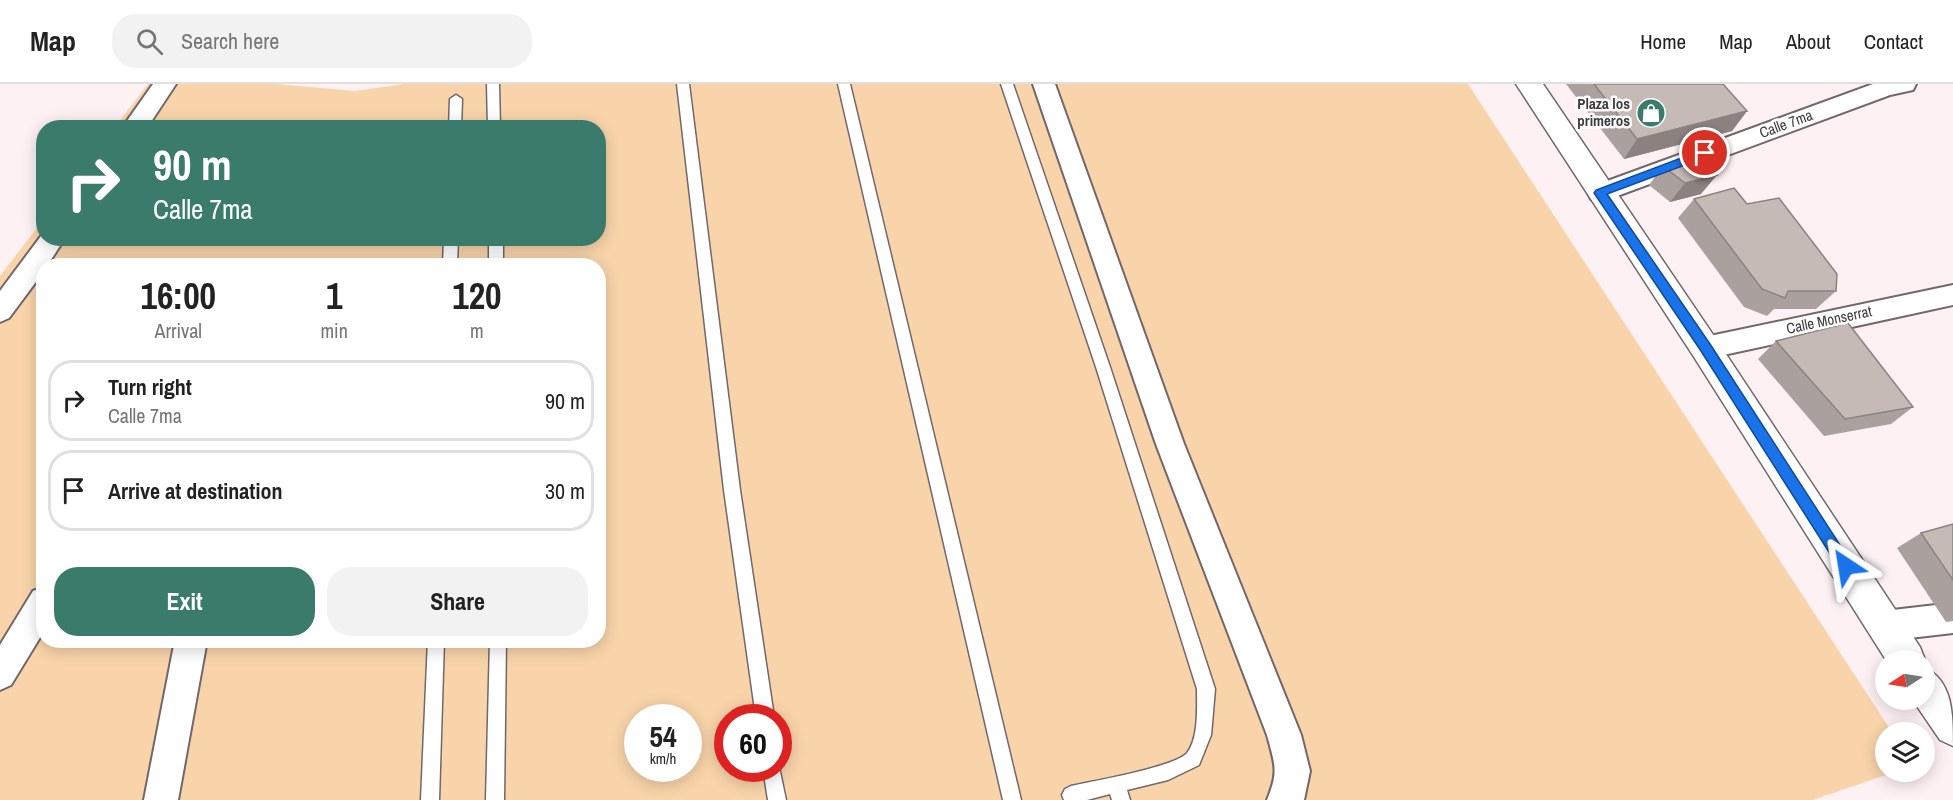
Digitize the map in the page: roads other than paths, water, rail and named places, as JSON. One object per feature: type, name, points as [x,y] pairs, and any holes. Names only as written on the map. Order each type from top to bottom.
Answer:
[{"type":"main road","points":[[1529,84],[1705,348],[1900,650]]},
{"type":"main road","points":[[1935,701],[1953,727]]},
{"type":"street","points":[[140,120],[165,84]]},
{"type":"street","points":[[1044,84],[1170,444],[1284,735],[1293,771],[1289,796],[1284,800]]},
{"type":"street","name":"Calle 7ma","points":[[1600,193],[1886,88],[1905,84]]},
{"type":"street","points":[[0,310],[36,260]]},
{"type":"street","name":"Calle Monserrat","points":[[1705,348],[1953,296]]},
{"type":"street","points":[[0,674],[36,614]]},
{"type":"street","points":[[1884,626],[1953,618]]},
{"type":"street","points":[[161,800],[190,648]]},
{"type":"lane","points":[[493,84],[494,120]]},
{"type":"lane","points":[[683,84],[731,478],[763,704]]},
{"type":"lane","points":[[844,84],[1012,800]]},
{"type":"lane","points":[[1007,84],[1103,367],[1206,689],[1205,723],[1192,759],[1180,767],[1118,792],[1071,795]]},
{"type":"lane","points":[[455,120],[456,99]]},
{"type":"lane","points":[[430,800],[436,648]]},
{"type":"lane","points":[[495,800],[498,648]]},
{"type":"lane","points":[[774,782],[777,800]]},
{"type":"place","name":"Plaza los primeros","points":[[1651,113]]}]
